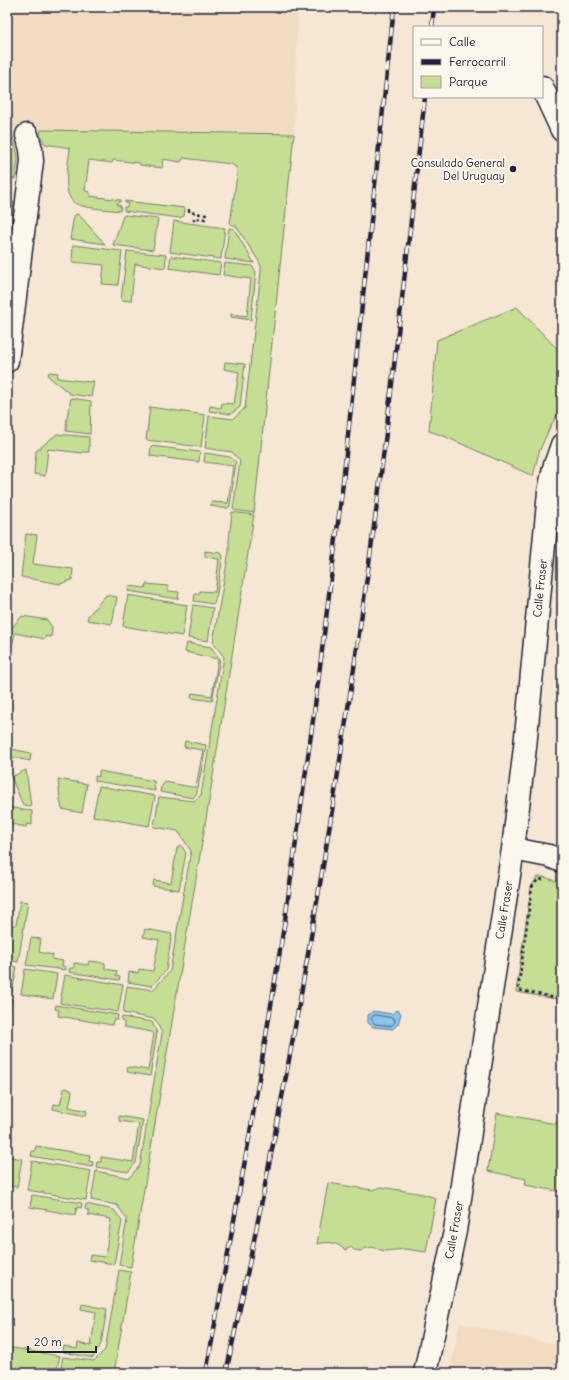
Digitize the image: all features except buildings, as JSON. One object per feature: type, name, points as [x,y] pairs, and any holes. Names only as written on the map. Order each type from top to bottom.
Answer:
[{"type":"street","points":[[543,89],[562,130]]},
{"type":"street","points":[[7,360],[32,161],[31,149],[27,135]]},
{"type":"street","name":"Calle Fraser","points":[[425,1373],[455,1231],[513,849],[525,747],[549,492],[554,468],[562,445]]},
{"type":"street","points":[[513,849],[549,856],[562,861]]},
{"type":"path","points":[[189,209],[189,212],[206,215],[205,219],[194,218],[194,222]]},
{"type":"path","points":[[549,881],[541,879],[532,887],[518,990],[562,999]]},
{"type":"shaded area","points":[[7,7],[298,7],[294,134],[7,130]]},
{"type":"shaded area","points":[[460,1323],[562,1346],[562,1373],[449,1373]]},
{"type":"green space","points":[[7,130],[11,130],[17,152],[18,160],[15,179],[7,178]]},
{"type":"green space","points":[[41,130],[294,134],[254,513],[233,509],[240,461],[232,452],[205,448],[209,416],[233,419],[245,408],[261,272],[261,266],[258,260],[236,226],[230,224],[237,175],[236,167],[231,164],[183,158],[181,162],[163,159],[162,168],[140,165],[140,163],[113,160],[112,163],[89,160],[85,191],[90,192],[90,196],[121,200],[117,205],[121,206],[120,211],[89,207],[79,205],[69,196],[67,188],[67,171],[70,148],[45,144],[40,135]]},
{"type":"green space","points":[[10,200],[14,203],[7,261],[7,226]]},
{"type":"green space","points":[[125,201],[185,208],[184,216],[180,218],[124,211],[124,207],[127,207],[128,203],[125,203]]},
{"type":"green space","points":[[76,214],[79,215],[105,244],[70,239],[74,216]]},
{"type":"green space","points":[[123,216],[158,219],[153,250],[113,245]]},
{"type":"green space","points":[[174,221],[225,228],[221,259],[170,252]]},
{"type":"green space","points":[[229,228],[234,229],[254,263],[225,259]]},
{"type":"green space","points":[[73,245],[122,251],[118,285],[102,284],[104,265],[72,262]]},
{"type":"green space","points":[[127,251],[166,255],[165,268],[135,264],[131,301],[121,300]]},
{"type":"green space","points":[[171,256],[221,263],[219,275],[169,268]]},
{"type":"green space","points":[[225,263],[252,266],[256,272],[251,320],[231,317],[231,314],[247,316],[251,279],[223,275]]},
{"type":"green space","points":[[517,307],[562,354],[562,407],[550,427],[539,452],[533,476],[444,436],[429,431],[437,340]]},
{"type":"green space","points":[[225,362],[245,364],[240,407],[231,414],[209,411],[210,406],[221,408],[222,403],[234,404],[239,372],[224,369]]},
{"type":"green space","points":[[49,372],[58,373],[57,378],[90,382],[94,381],[91,397],[70,394],[48,376]]},
{"type":"green space","points":[[71,398],[91,401],[90,434],[66,431]]},
{"type":"green space","points":[[150,407],[205,415],[201,447],[146,440]]},
{"type":"green space","points":[[57,434],[89,437],[89,452],[82,453],[48,449],[45,476],[34,474],[36,451]]},
{"type":"green space","points":[[151,446],[200,452],[199,462],[150,456]]},
{"type":"green space","points":[[205,453],[230,457],[236,462],[230,506],[228,508],[211,506],[211,502],[228,503],[233,466],[204,462]]},
{"type":"green space","points":[[232,512],[254,515],[209,801],[131,1267],[119,1265],[127,1219],[117,1205],[91,1200],[96,1171],[129,1178],[140,1165],[162,1033],[155,1019],[123,1013],[127,986],[153,990],[170,971],[191,851],[178,831],[154,827],[159,797],[194,801],[201,795],[224,657],[213,642],[229,551]]},
{"type":"green space","points":[[26,534],[37,535],[33,564],[73,569],[72,580],[60,584],[21,577]]},
{"type":"green space","points":[[205,551],[221,553],[223,556],[214,604],[194,601],[195,594],[200,594],[200,591],[215,592],[219,559],[205,557]]},
{"type":"green space","points":[[146,584],[168,586],[168,591],[179,592],[178,599],[128,591],[129,586],[145,588]]},
{"type":"green space","points":[[106,595],[117,597],[112,624],[87,620],[88,616]]},
{"type":"green space","points":[[128,595],[187,605],[182,636],[123,626]]},
{"type":"green space","points":[[193,605],[213,608],[208,641],[188,638]]},
{"type":"green space","points":[[22,616],[47,620],[52,627],[51,637],[46,636],[45,639],[15,633],[12,646],[8,645],[7,650],[7,633]]},
{"type":"green space","points":[[187,643],[211,647],[220,659],[212,701],[191,698],[192,693],[212,696],[218,659],[185,652]]},
{"type":"green space","points":[[185,741],[206,745],[197,793],[193,798],[160,792],[161,787],[165,782],[196,787],[203,750],[184,747]]},
{"type":"green space","points":[[7,748],[31,753],[30,761],[7,756]]},
{"type":"green space","points":[[26,770],[31,806],[23,805],[11,777]]},
{"type":"green space","points":[[99,771],[154,781],[155,791],[95,781],[95,776],[99,777]]},
{"type":"green space","points":[[58,779],[87,784],[82,813],[62,809]]},
{"type":"green space","points":[[99,786],[155,796],[149,826],[93,816]]},
{"type":"green space","points":[[7,807],[32,811],[32,825],[27,824],[26,827],[7,823]]},
{"type":"green space","points":[[181,845],[186,853],[179,890],[153,886],[154,880],[171,883],[177,848]]},
{"type":"green space","points":[[537,877],[544,877],[562,883],[562,1000],[516,992],[531,887]]},
{"type":"green space","points":[[20,901],[28,902],[18,962],[7,960],[7,942],[10,942],[12,925],[16,925]]},
{"type":"green space","points":[[145,929],[172,934],[166,970],[152,986],[128,982],[129,972],[138,973],[139,969],[153,971],[159,940],[143,937]]},
{"type":"green space","points":[[31,938],[41,939],[39,952],[53,955],[52,959],[63,961],[62,966],[66,967],[66,970],[26,965]]},
{"type":"green space","points":[[89,961],[105,963],[105,969],[117,971],[116,976],[120,977],[119,980],[69,972],[70,968],[74,968],[74,963],[88,965]]},
{"type":"green space","points":[[7,966],[17,967],[12,993],[7,993]]},
{"type":"green space","points":[[25,969],[57,974],[53,999],[21,994]]},
{"type":"green space","points":[[65,975],[123,985],[118,1012],[60,1003]]},
{"type":"green space","points":[[7,998],[12,999],[7,1034]]},
{"type":"green space","points":[[56,1005],[118,1015],[117,1020],[113,1020],[112,1025],[58,1016],[59,1010],[55,1009]]},
{"type":"green space","points":[[122,1017],[152,1022],[157,1033],[150,1076],[127,1072],[128,1067],[148,1070],[154,1034],[152,1032],[124,1027],[124,1022],[121,1021]]},
{"type":"green space","points":[[66,1088],[72,1092],[69,1107],[87,1111],[86,1116],[53,1109],[54,1104],[60,1105],[64,1089]]},
{"type":"green space","points":[[497,1113],[556,1124],[558,1116],[562,1116],[562,1192],[525,1185],[526,1179],[488,1171]]},
{"type":"green space","points":[[119,1116],[143,1120],[136,1163],[128,1172],[96,1167],[97,1162],[101,1162],[101,1157],[133,1162],[139,1124],[119,1121]]},
{"type":"green space","points":[[36,1146],[90,1155],[89,1161],[93,1162],[92,1167],[31,1156],[32,1151],[35,1151]]},
{"type":"green space","points":[[7,1156],[22,1159],[17,1187],[7,1186]]},
{"type":"green space","points":[[32,1161],[91,1171],[86,1200],[27,1190]]},
{"type":"green space","points":[[328,1183],[372,1190],[381,1187],[423,1194],[436,1198],[426,1252],[405,1249],[384,1251],[372,1247],[361,1251],[354,1250],[351,1247],[345,1250],[332,1243],[317,1244]]},
{"type":"green space","points":[[32,1195],[82,1203],[81,1208],[77,1207],[75,1215],[30,1207]]},
{"type":"green space","points":[[86,1204],[114,1210],[122,1221],[114,1264],[89,1260],[90,1255],[105,1257],[111,1219],[88,1215],[88,1210],[85,1209]]},
{"type":"green space","points":[[119,1270],[131,1272],[114,1373],[60,1373],[63,1357],[94,1361],[105,1350]]},
{"type":"green space","points":[[82,1304],[107,1309],[101,1344],[93,1358],[63,1352],[64,1346],[77,1349],[78,1343],[91,1346],[96,1312],[81,1309]]},
{"type":"green space","points":[[7,1347],[60,1356],[56,1373],[7,1373]]},
{"type":"water","points":[[396,1010],[401,1014],[398,1024],[393,1029],[373,1027],[368,1023],[368,1015],[373,1011],[392,1014]]},
{"type":"railway","points":[[206,1373],[250,1133],[285,920],[315,706],[342,491],[394,7]]},
{"type":"railway","points":[[432,26],[434,7]]},
{"type":"railway","points":[[226,1373],[271,1156],[311,937],[347,717],[378,497],[425,98]]},
{"type":"place","name":"Consulado General Del Uruguay","points":[[513,169]]}]
